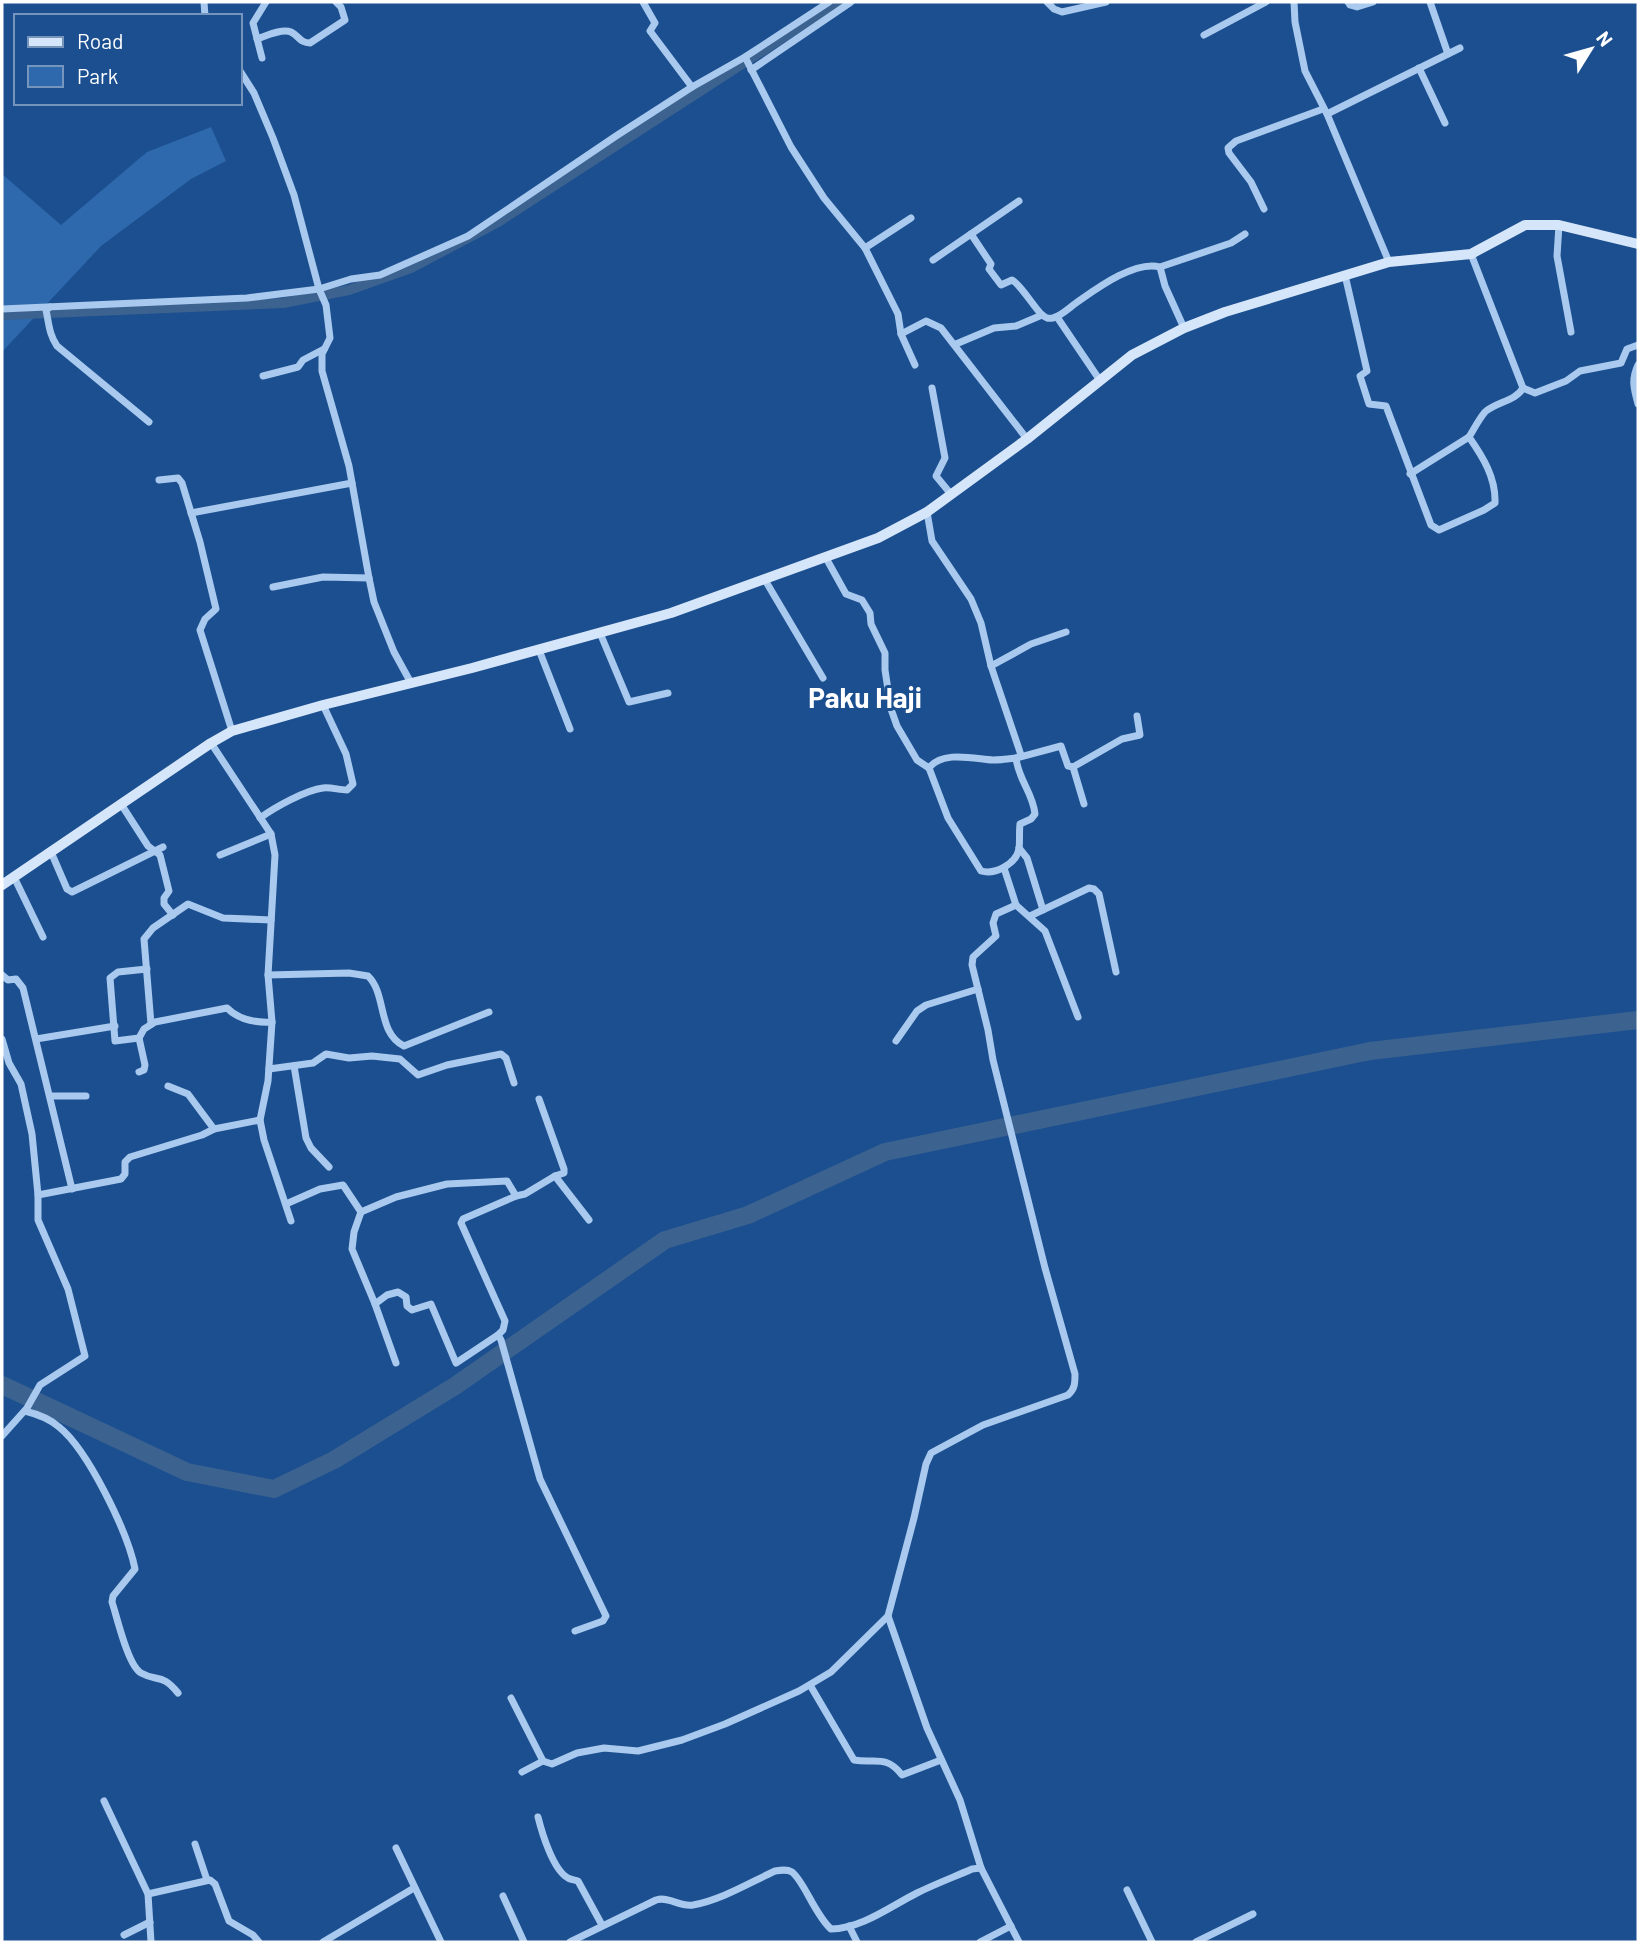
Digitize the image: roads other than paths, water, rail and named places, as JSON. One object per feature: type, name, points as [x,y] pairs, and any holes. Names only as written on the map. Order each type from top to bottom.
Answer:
[{"type":"street","points":[[262,58],[253,23],[266,2]]},
{"type":"street","points":[[257,39],[281,31],[290,32],[300,40],[310,43],[345,20],[341,7],[336,2]]},
{"type":"street","points":[[643,2],[655,23],[650,31],[692,87]]},
{"type":"street","points":[[748,63],[829,2]]},
{"type":"street","points":[[2,309],[247,298],[321,291],[351,279],[380,275],[468,236],[692,87],[748,63],[851,2]]},
{"type":"street","points":[[1047,2],[1062,12],[1091,3],[1100,5],[1106,2]]},
{"type":"street","points":[[1204,34],[1266,2]]},
{"type":"street","points":[[1294,2],[1301,60],[1389,262]]},
{"type":"street","points":[[1348,2],[1357,7],[1373,2]]},
{"type":"street","points":[[1430,2],[1448,54]]},
{"type":"street","points":[[1264,209],[1251,182],[1229,153],[1228,148],[1236,141],[1325,112],[1460,48]]},
{"type":"street","points":[[748,63],[791,147],[824,198],[865,248],[898,314],[901,334],[915,365]]},
{"type":"street","points":[[1419,68],[1445,123]]},
{"type":"street","points":[[242,74],[254,93],[294,195],[326,305],[330,338],[321,360],[322,371],[343,441],[374,602],[394,652],[411,683]]},
{"type":"street","points":[[933,260],[1019,201]]},
{"type":"street","points":[[865,248],[911,218]]},
{"type":"street","points":[[2,885],[232,731],[671,613],[878,538],[927,512],[1027,439],[1132,355],[1184,328],[1263,299],[1389,262],[1471,254],[1525,225],[1559,225],[1638,244]]},
{"type":"street","points":[[1559,225],[1557,256],[1571,332]]},
{"type":"street","points":[[971,234],[991,264],[989,269],[999,283],[1001,285],[1016,282],[1042,315],[1050,318],[1057,317],[1090,293],[1141,266],[1151,264],[1160,267],[1231,243],[1245,234]]},
{"type":"street","points":[[1471,254],[1523,388],[1535,393],[1566,381],[1580,371],[1621,363],[1628,349],[1638,345]]},
{"type":"street","points":[[1160,267],[1165,286],[1184,328]]},
{"type":"street","points":[[1345,275],[1367,371],[1360,376],[1369,404],[1386,405],[1410,474],[1431,525],[1436,529],[1445,528],[1490,508],[1495,503],[1493,482],[1484,458],[1469,437]]},
{"type":"street","points":[[48,309],[51,337],[57,346],[149,422]]},
{"type":"street","points":[[956,344],[994,328],[1016,326],[1042,315]]},
{"type":"street","points":[[1057,317],[1099,380]]},
{"type":"street","points":[[901,334],[926,321],[941,328],[1027,439]]},
{"type":"street","points":[[263,376],[298,367],[303,360],[324,349]]},
{"type":"street","points":[[1638,365],[1633,376],[1638,404]]},
{"type":"street","points":[[932,388],[945,458],[936,477],[950,493]]},
{"type":"street","points":[[1410,474],[1469,437],[1484,413],[1519,394],[1523,388]]},
{"type":"street","points":[[159,480],[174,478],[180,481],[191,513],[216,606],[214,612],[202,623],[200,630],[232,731]]},
{"type":"street","points":[[191,513],[352,483]]},
{"type":"street","points":[[826,558],[846,594],[863,601],[871,614],[871,624],[884,653],[891,709],[897,726],[917,760],[929,768],[948,818],[980,870],[988,873],[1004,868],[1017,854],[1020,824],[1031,819],[1035,810],[1030,793],[1017,771],[1019,757],[991,666],[981,623],[971,599],[932,541],[927,512]]},
{"type":"street","points":[[273,587],[323,577],[369,578]]},
{"type":"street","points":[[765,580],[823,678]]},
{"type":"street","points":[[991,666],[1031,644],[1066,632]]},
{"type":"street","points":[[600,633],[629,702],[668,694]]},
{"type":"street","points":[[539,650],[570,729]]},
{"type":"street","points":[[260,818],[310,792],[323,788],[347,790],[353,784],[345,754],[323,705]]},
{"type":"street","points":[[929,768],[937,761],[966,757],[994,760],[1019,757],[1061,746],[1068,766],[1073,767],[1122,739],[1140,735],[1137,716]]},
{"type":"street","points":[[211,743],[271,834],[275,855],[268,975],[272,1022],[269,1069],[260,1120],[264,1140],[291,1220]]},
{"type":"street","points":[[1073,767],[1084,804]]},
{"type":"street","points":[[121,804],[148,846],[162,862],[169,891],[164,898],[164,904],[173,915]]},
{"type":"street","points":[[220,855],[271,834]]},
{"type":"street","points":[[51,852],[66,889],[72,892],[163,847]]},
{"type":"street","points":[[1019,848],[1027,858],[1043,910]]},
{"type":"street","points":[[1004,868],[1016,905],[1045,931],[1078,1017]]},
{"type":"street","points":[[14,877],[43,936]]},
{"type":"street","points":[[1030,916],[1089,888],[1097,890],[1116,972]]},
{"type":"street","points":[[151,1024],[144,939],[153,928],[191,904],[223,918],[271,920]]},
{"type":"street","points":[[522,1772],[543,1761],[552,1763],[577,1753],[604,1748],[638,1751],[682,1740],[725,1724],[810,1685],[831,1672],[888,1616],[926,1464],[932,1453],[983,1425],[1073,1391],[1075,1383],[1009,1124],[972,957],[996,936],[993,923],[996,914],[1016,905]]},
{"type":"street","points":[[139,1038],[115,1041],[110,978],[118,972],[147,969]]},
{"type":"street","points":[[268,975],[359,973],[368,976],[374,983],[400,1059]]},
{"type":"street","points":[[2,975],[8,980],[16,979],[23,988],[72,1189]]},
{"type":"street","points":[[896,1041],[917,1011],[926,1004],[978,989]]},
{"type":"street","points":[[139,1072],[144,1070],[145,1065],[139,1038],[151,1024],[227,1008],[235,1016],[259,1023],[272,1022]]},
{"type":"street","points":[[396,1042],[405,1046],[489,1012]]},
{"type":"street","points":[[36,1039],[114,1026]]},
{"type":"street","points":[[2,1038],[9,1063],[21,1084],[30,1122],[36,1159],[38,1220],[68,1289],[85,1356],[40,1385],[26,1409],[2,1436]]},
{"type":"street","points":[[269,1069],[314,1063],[327,1054],[349,1058],[380,1056],[400,1059],[418,1075],[447,1065],[501,1054],[506,1058],[514,1083]]},
{"type":"street","points":[[294,1066],[306,1138],[311,1148],[329,1167]]},
{"type":"street","points":[[168,1086],[188,1094],[214,1129]]},
{"type":"street","points":[[50,1096],[86,1096]]},
{"type":"street","points":[[540,1099],[564,1174],[555,1176],[525,1194],[463,1219],[461,1223],[505,1321],[500,1337],[540,1479],[606,1616],[603,1621],[575,1631]]},
{"type":"street","points":[[38,1195],[121,1179],[125,1174],[125,1162],[130,1157],[176,1144],[214,1129],[260,1120]]},
{"type":"street","points":[[555,1176],[589,1220]]},
{"type":"street","points":[[396,1363],[352,1249],[361,1212],[396,1197],[459,1182],[507,1181],[516,1196]]},
{"type":"street","points":[[286,1204],[320,1189],[343,1185],[361,1212]]},
{"type":"street","points":[[375,1304],[387,1295],[398,1292],[406,1297],[407,1306],[412,1310],[431,1304],[456,1363],[500,1337]]},
{"type":"street","points":[[26,1409],[53,1422],[77,1445],[115,1512],[131,1551],[135,1569],[113,1596],[112,1602],[132,1663],[142,1674],[163,1678],[178,1693]]},
{"type":"street","points":[[888,1616],[917,1701],[960,1800],[981,1868],[1018,1942]]},
{"type":"street","points":[[810,1685],[853,1760],[883,1761],[895,1766],[902,1775],[941,1760]]},
{"type":"street","points":[[511,1698],[543,1761]]},
{"type":"street","points":[[104,1801],[148,1894],[151,1942]]},
{"type":"street","points":[[538,1817],[544,1841],[556,1863],[567,1878],[578,1881],[602,1925]]},
{"type":"street","points":[[195,1844],[207,1880]]},
{"type":"street","points":[[396,1848],[441,1942]]},
{"type":"street","points":[[570,1942],[656,1900],[665,1898],[687,1905],[708,1902],[783,1870],[796,1876],[822,1921],[831,1929],[849,1926],[919,1892],[972,1869],[981,1868]]},
{"type":"street","points":[[148,1894],[207,1880],[215,1884],[229,1921],[253,1935],[259,1942]]},
{"type":"street","points":[[323,1942],[414,1888]]},
{"type":"street","points":[[1127,1891],[1152,1942]]},
{"type":"street","points":[[503,1896],[524,1942]]},
{"type":"street","points":[[1197,1942],[1253,1913]]},
{"type":"street","points":[[124,1935],[150,1922]]},
{"type":"street","points":[[849,1926],[857,1942]]},
{"type":"street","points":[[980,1942],[1011,1926]]},
{"type":"waterway","points":[[2,315],[283,303],[349,290],[411,268],[498,222],[838,2]]},
{"type":"waterway","points":[[2,1385],[187,1472],[274,1489],[334,1460],[455,1386],[665,1240],[748,1215],[885,1152],[1370,1051],[1638,1020]]},
{"type":"district","name":"Paku Haji","points":[[865,698]]}]
